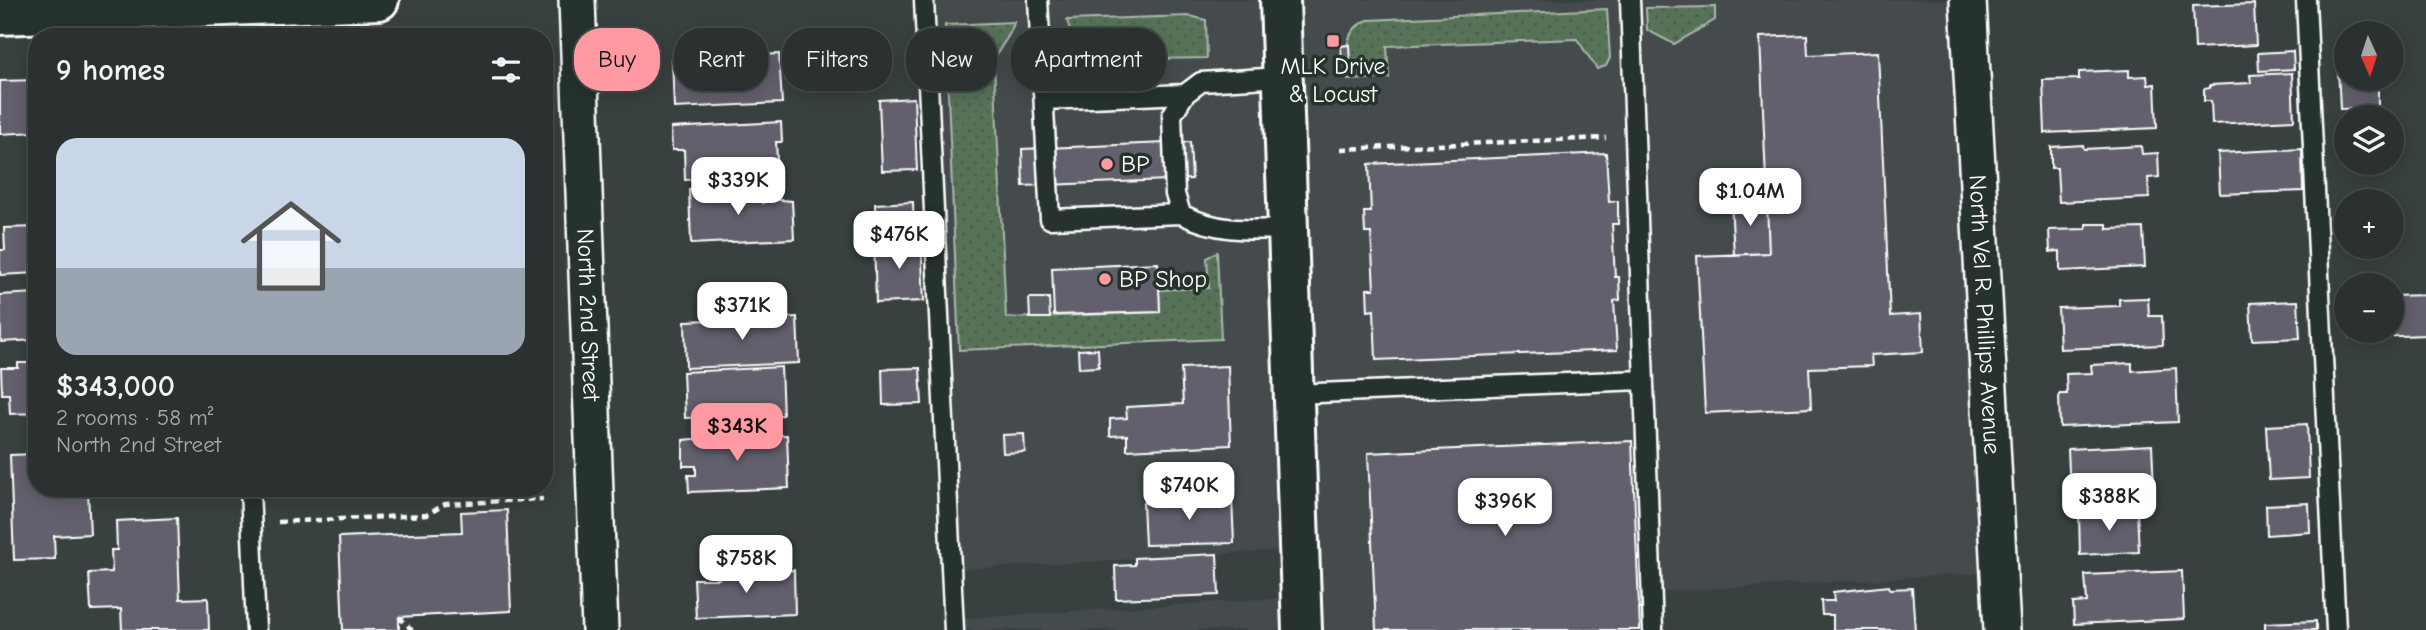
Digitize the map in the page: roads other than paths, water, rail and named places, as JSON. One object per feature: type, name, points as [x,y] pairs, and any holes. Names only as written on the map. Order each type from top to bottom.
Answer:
[{"type":"main road","points":[[0,15],[148,5],[379,0]]},
{"type":"main road","points":[[1280,0],[1302,630]]},
{"type":"street","name":"North 2nd Street","points":[[577,0],[600,630]]},
{"type":"street","name":"North Vel R. Phillips Avenue","points":[[1968,0],[2002,630]]},
{"type":"lane","points":[[924,0],[954,630]]},
{"type":"lane","points":[[1038,0],[1050,219],[1181,214],[1203,225],[1227,230],[1287,229]]},
{"type":"lane","points":[[1630,0],[1653,630]]},
{"type":"lane","points":[[2306,0],[2336,630]]},
{"type":"lane","points":[[1181,214],[1175,194],[1172,115],[1185,94],[1201,82],[1282,77]]},
{"type":"lane","points":[[1044,100],[1185,94]]},
{"type":"lane","points":[[1293,394],[1643,380]]},
{"type":"lane","points":[[250,497],[256,630]]},
{"type":"place","name":"MLK Drive & Locust","points":[[1333,41]]},
{"type":"place","name":"BP","points":[[1107,164]]},
{"type":"place","name":"BP Shop","points":[[1105,279]]}]
